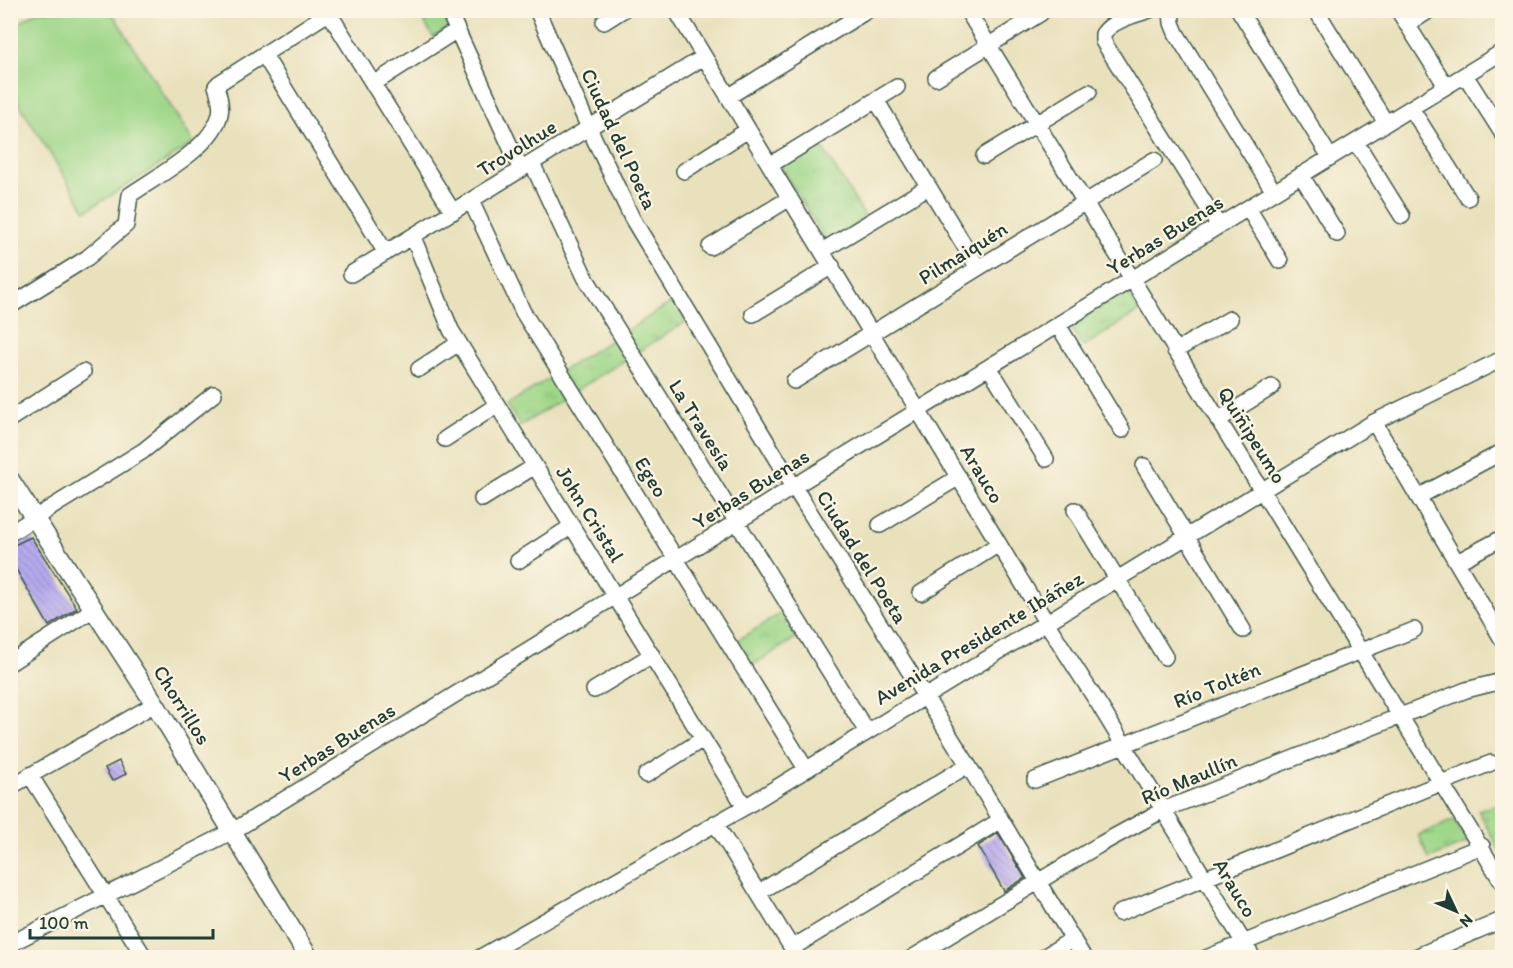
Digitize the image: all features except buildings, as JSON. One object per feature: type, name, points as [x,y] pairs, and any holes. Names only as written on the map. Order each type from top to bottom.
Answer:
[{"type":"main road","name":"Chorrillos","points":[[10,480],[155,704],[309,957]]},
{"type":"street","name":"La Travesía","points":[[448,10],[526,167],[585,277],[867,732]]},
{"type":"street","name":"Ciudad del Poeta","points":[[537,10],[632,218],[794,487],[968,765],[1084,957]]},
{"type":"street","points":[[604,22],[623,10]]},
{"type":"street","points":[[728,97],[868,10]]},
{"type":"street","name":"Quiñipeumo","points":[[967,10],[1503,882]]},
{"type":"street","points":[[1150,10],[1126,18],[1106,30],[1102,34],[1104,41],[1219,226]]},
{"type":"street","points":[[1171,10],[1176,33],[1274,192]]},
{"type":"street","points":[[1239,10],[1330,157]]},
{"type":"street","points":[[1316,10],[1386,123]]},
{"type":"street","points":[[1398,10],[1446,86]]},
{"type":"street","points":[[1407,25],[1430,10]]},
{"type":"street","points":[[10,306],[87,258],[126,225],[130,195],[201,146],[214,131],[221,113],[216,86],[219,83],[331,12],[453,212]]},
{"type":"street","name":"Arauco","points":[[679,12],[728,97],[1046,622],[1252,957]]},
{"type":"street","points":[[936,78],[1041,13]]},
{"type":"street","points":[[373,84],[457,30]]},
{"type":"street","name":"Yerbas Buenas","points":[[10,944],[233,831],[1503,52]]},
{"type":"street","points":[[264,55],[386,253]]},
{"type":"street","name":"Trovolhue","points":[[351,274],[704,57]]},
{"type":"street","points":[[1465,75],[1503,133]]},
{"type":"street","points":[[770,165],[897,87]]},
{"type":"street","points":[[984,156],[1089,92]]},
{"type":"street","points":[[876,100],[978,268]]},
{"type":"street","points":[[1411,108],[1467,198]]},
{"type":"street","points":[[684,171],[748,130]]},
{"type":"street","points":[[1356,142],[1402,216]]},
{"type":"street","name":"Pilmaiquén","points":[[794,381],[1154,160]]},
{"type":"street","points":[[1301,175],[1337,234]]},
{"type":"street","points":[[822,251],[928,187]]},
{"type":"street","points":[[710,247],[790,198]]},
{"type":"street","name":"Egeo","points":[[471,201],[523,312],[806,769]]},
{"type":"street","points":[[1248,208],[1280,261]]},
{"type":"street","name":"John Cristal","points":[[413,237],[451,330],[745,807]]},
{"type":"street","points":[[753,314],[832,266]]},
{"type":"street","points":[[1175,351],[1230,319]]},
{"type":"street","points":[[1058,325],[1122,430]]},
{"type":"street","points":[[419,369],[459,343]]},
{"type":"street","name":"Avenida Presidente Ibáñez","points":[[479,957],[745,807],[1374,422],[1503,359]]},
{"type":"street","points":[[989,367],[1046,459]]},
{"type":"street","points":[[10,419],[84,372]]},
{"type":"street","points":[[1218,420],[1272,387]]},
{"type":"street","points":[[10,533],[143,451],[214,394]]},
{"type":"street","points":[[445,439],[497,405]]},
{"type":"street","points":[[1374,422],[1503,639]]},
{"type":"street","points":[[1418,497],[1503,452]]},
{"type":"street","points":[[482,499],[535,466]]},
{"type":"street","points":[[1144,466],[1243,630]]},
{"type":"street","points":[[880,525],[959,477]]},
{"type":"street","points":[[1075,510],[1165,657]]},
{"type":"street","points":[[518,561],[572,526]]},
{"type":"street","points":[[1457,562],[1503,538]]},
{"type":"street","points":[[921,593],[999,544]]},
{"type":"street","points":[[10,663],[94,609]]},
{"type":"street","name":"Río Toltén","points":[[1035,780],[1414,630]]},
{"type":"street","points":[[594,690],[652,655]]},
{"type":"street","name":"Río Maullín","points":[[912,957],[1162,810],[1466,690],[1503,681]]},
{"type":"street","points":[[10,787],[155,704]]},
{"type":"street","points":[[646,774],[703,739]]},
{"type":"street","points":[[1119,913],[1491,763]]},
{"type":"street","points":[[758,893],[968,765]]},
{"type":"street","points":[[30,775],[146,957]]},
{"type":"street","points":[[715,824],[795,953],[1001,820]]},
{"type":"street","points":[[1206,957],[1482,846]]},
{"type":"street","points":[[1415,957],[1503,920]]},
{"type":"street","points":[[1042,957],[1073,939]]},
{"type":"green space","points":[[38,11],[111,11],[194,143],[86,211],[11,91],[11,28]]},
{"type":"green space","points":[[418,11],[442,11],[450,27],[433,37]]},
{"type":"green space","points":[[819,142],[866,218],[827,242],[780,166]]},
{"type":"green space","points":[[1127,290],[1141,310],[1083,347],[1070,327]]},
{"type":"green space","points":[[674,301],[687,321],[520,426],[507,405]]},
{"type":"green space","points":[[790,608],[805,632],[745,670],[730,645]]},
{"type":"green space","points":[[1502,804],[1502,855],[1478,810]]},
{"type":"green space","points":[[1454,820],[1469,842],[1429,859],[1419,835]]}]
